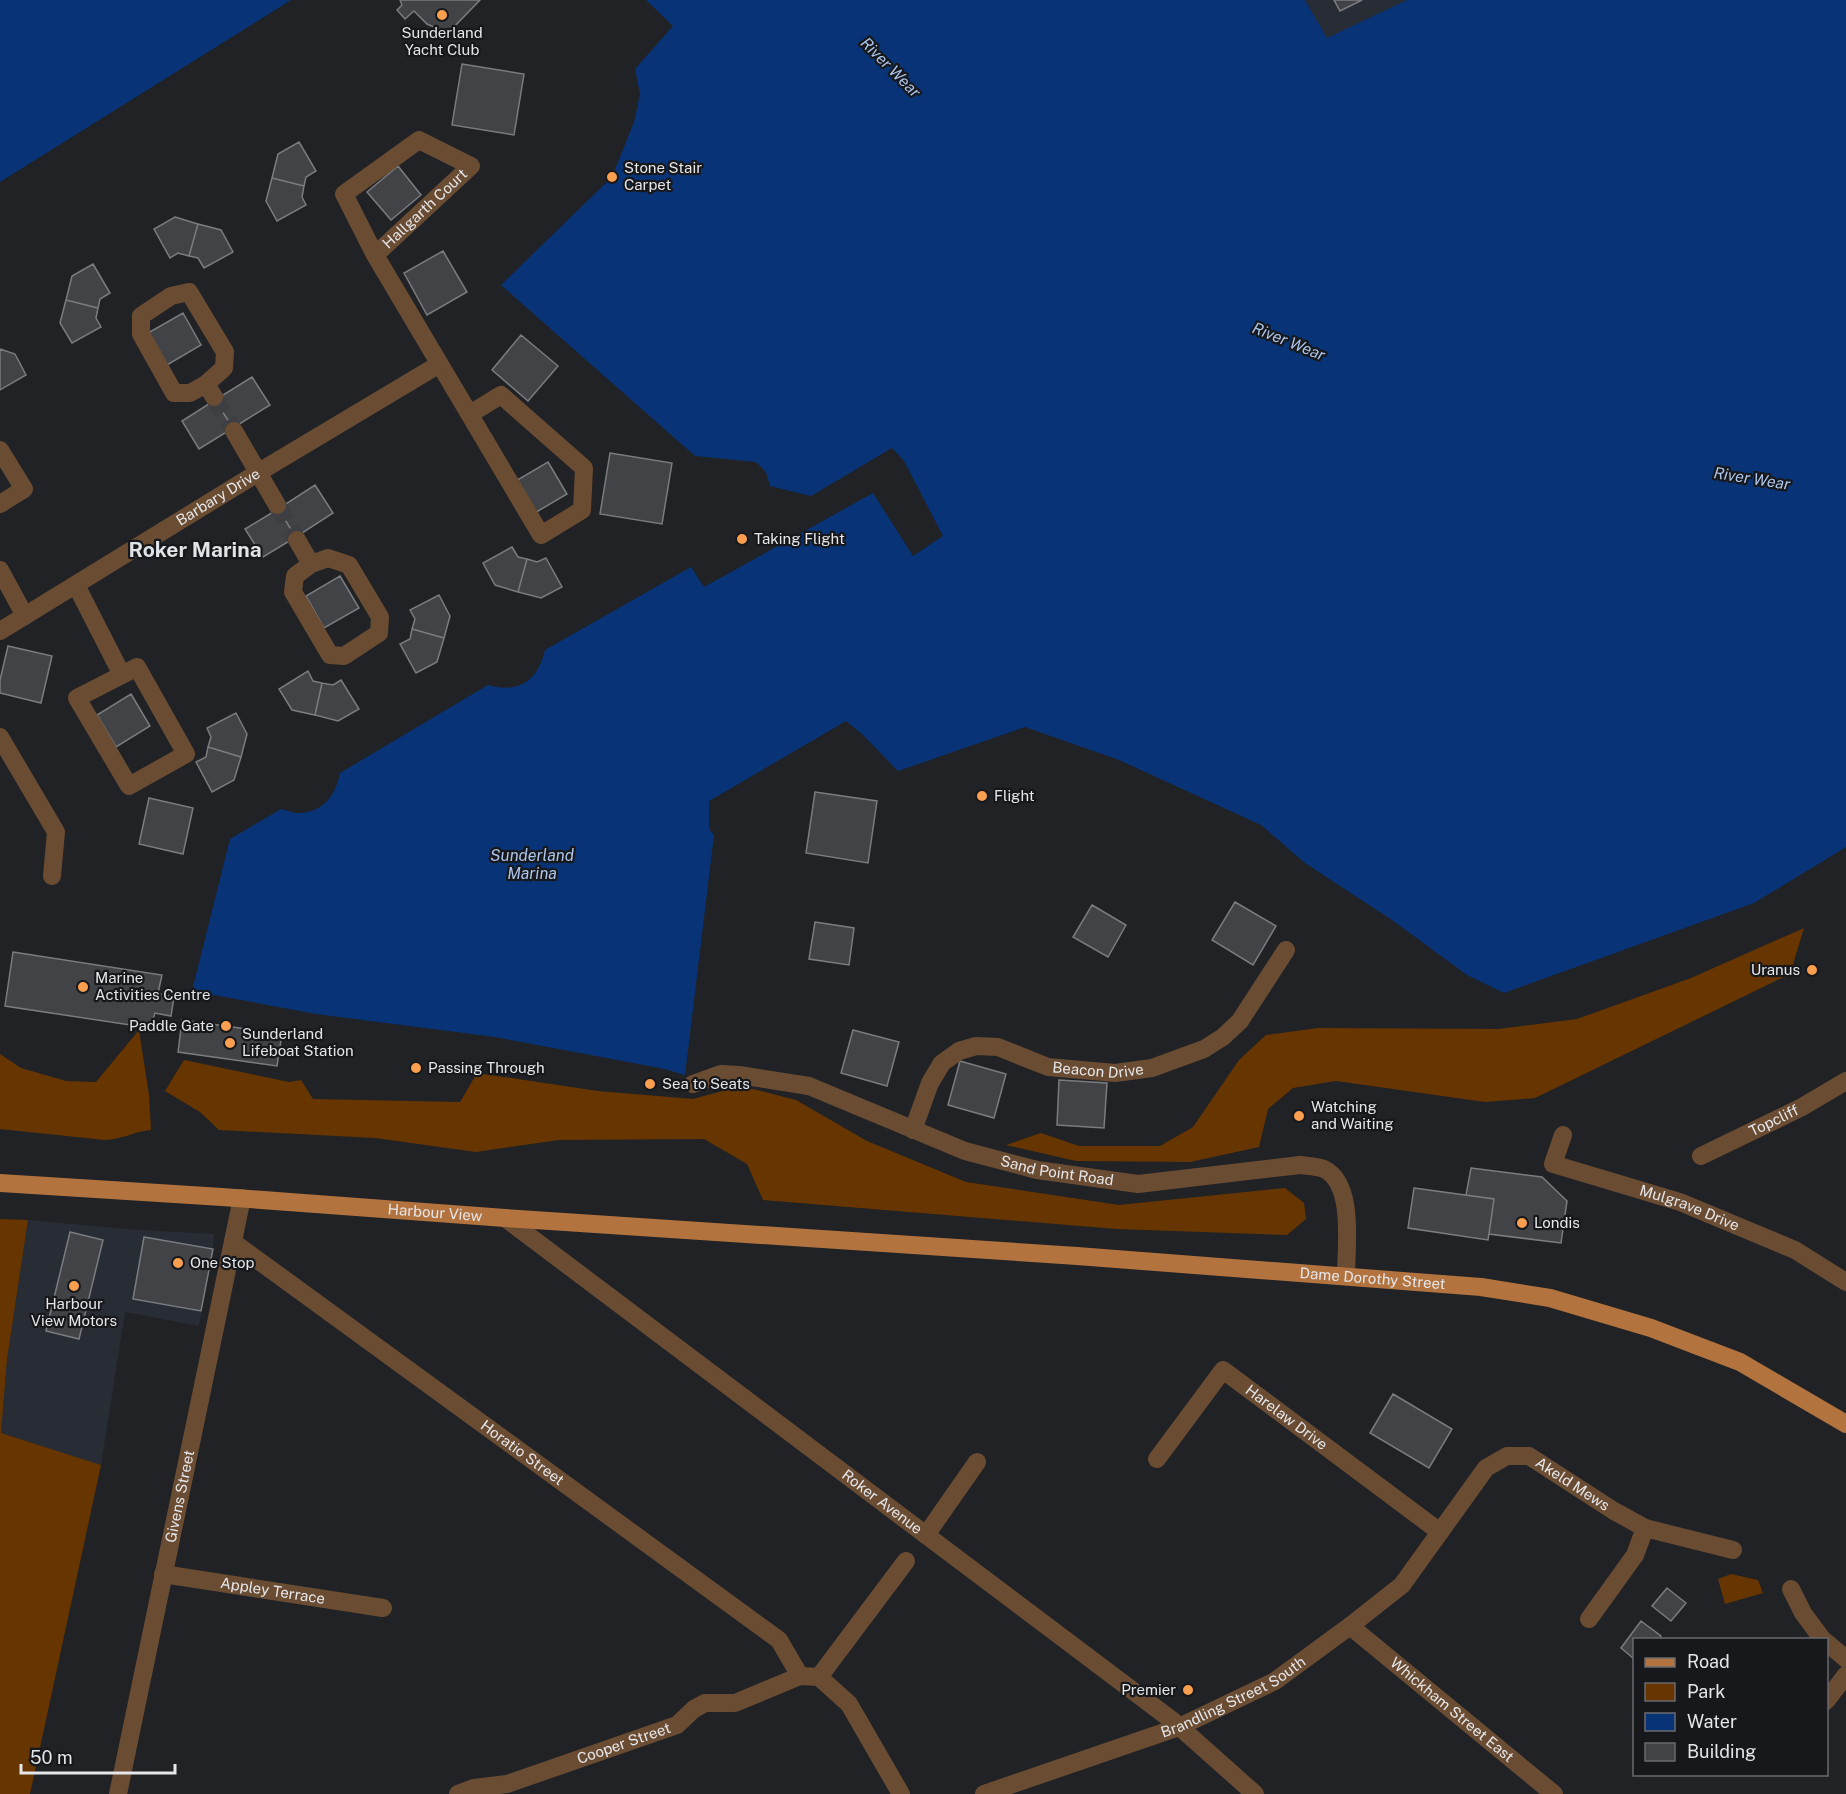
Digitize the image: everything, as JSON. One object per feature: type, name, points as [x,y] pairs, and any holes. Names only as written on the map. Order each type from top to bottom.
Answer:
[{"type":"main road","name":"Harbour View","points":[[0,1184],[242,1198],[872,1242]]},
{"type":"main road","name":"Dame Dorothy Street","points":[[872,1242],[1481,1287],[1550,1298],[1651,1328],[1740,1362],[1846,1424]]},
{"type":"street","name":"Hallgarth Court","points":[[375,255],[471,166],[419,140],[344,194],[375,255],[438,365],[470,414],[541,535],[582,510],[584,468],[501,395],[470,414]]},
{"type":"street","points":[[189,292],[225,352],[225,368],[210,391],[174,393],[141,334],[141,316],[171,296],[189,292]]},
{"type":"street","name":"Barbary Drive","points":[[0,632],[259,472],[438,365]]},
{"type":"street","points":[[234,431],[277,505]]},
{"type":"street","points":[[0,450],[24,489],[0,504]]},
{"type":"street","points":[[297,540],[311,564]]},
{"type":"street","points":[[328,558],[349,565],[380,617],[379,633],[344,656],[330,655],[293,592],[295,576],[311,564],[328,558]]},
{"type":"street","points":[[0,570],[25,616]]},
{"type":"street","points":[[76,585],[122,675]]},
{"type":"street","points":[[137,667],[186,754],[129,786],[77,698],[122,675],[137,667]]},
{"type":"street","points":[[0,736],[56,832],[52,876]]},
{"type":"street","name":"Beacon Drive","points":[[914,1130],[930,1083],[942,1063],[959,1051],[976,1046],[998,1047],[1048,1067],[1115,1074],[1152,1068],[1204,1048],[1223,1037],[1240,1021],[1286,950]]},
{"type":"street","name":"Sand Point Road","points":[[693,1084],[722,1074],[808,1086],[965,1151],[1037,1170],[1138,1184],[1300,1165],[1323,1168],[1336,1179],[1344,1198],[1346,1276]]},
{"type":"street","name":"Topcliff","points":[[1701,1156],[1802,1107],[1846,1081]]},
{"type":"street","name":"Mulgrave Drive","points":[[1563,1135],[1552,1164],[1680,1202],[1795,1250],[1846,1282]]},
{"type":"street","name":"Givens Street","points":[[118,1794],[242,1198]]},
{"type":"street","name":"Roker Avenue","points":[[505,1218],[1179,1727],[1255,1794]]},
{"type":"street","name":"Horatio Street","points":[[232,1242],[779,1640],[800,1676]]},
{"type":"street","name":"Harelaw Drive","points":[[1157,1459],[1223,1370],[1440,1532]]},
{"type":"street","name":"Akeld Mews","points":[[1440,1532],[1485,1468],[1507,1456],[1529,1456],[1614,1511],[1645,1528],[1733,1550]]},
{"type":"street","points":[[926,1535],[977,1462]]},
{"type":"street","points":[[1589,1619],[1635,1555],[1645,1528]]},
{"type":"street","name":"Brandling Street South","points":[[984,1794],[1179,1727],[1275,1681],[1402,1585],[1440,1532]]},
{"type":"street","points":[[901,1794],[849,1704],[819,1677],[906,1561]]},
{"type":"street","name":"Appley Terrace","points":[[163,1574],[383,1608]]},
{"type":"street","points":[[1791,1589],[1803,1613],[1823,1638]]},
{"type":"street","name":"Whickham Street East","points":[[1350,1626],[1554,1794]]},
{"type":"street","points":[[1828,1644],[1846,1659]]},
{"type":"street","points":[[1828,1700],[1846,1675]]},
{"type":"street","name":"Cooper Street","points":[[458,1794],[474,1788],[509,1789],[677,1725],[694,1709],[705,1703],[735,1703],[800,1676],[819,1677]]},
{"type":"shaded area","points":[[1305,0],[1407,0],[1327,38]]},
{"type":"shaded area","points":[[28,1220],[214,1234],[199,1326],[125,1312],[101,1465],[1,1433],[7,1359]]},
{"type":"green space","points":[[1804,928],[1790,974],[1535,1098],[1485,1102],[1336,1081],[1293,1088],[1268,1109],[1259,1147],[1190,1162],[1076,1161],[1006,1145],[1041,1133],[1079,1146],[1160,1146],[1193,1127],[1239,1060],[1266,1035],[1318,1028],[1498,1029],[1577,1019],[1691,978]]},
{"type":"green space","points":[[139,1030],[149,1095],[151,1130],[105,1140],[0,1129],[0,1054],[21,1068],[66,1081],[96,1082]]},
{"type":"green space","points":[[184,1060],[289,1082],[301,1080],[313,1099],[460,1102],[477,1073],[598,1091],[693,1099],[741,1086],[796,1100],[867,1141],[966,1182],[1119,1205],[1285,1188],[1304,1203],[1306,1219],[1287,1235],[1117,1229],[763,1200],[747,1164],[704,1139],[559,1140],[476,1152],[375,1138],[219,1130],[200,1112],[165,1091]]},
{"type":"green space","points":[[0,1219],[28,1220],[7,1359],[1,1433],[101,1465],[30,1794],[0,1794]]},
{"type":"green space","points":[[1731,1574],[1758,1580],[1763,1593],[1725,1604],[1718,1579]]},
{"type":"water","points":[[0,0],[291,0],[0,182]]},
{"type":"water","points":[[646,0],[1305,0],[1327,38],[1407,0],[1846,0],[1846,847],[1754,903],[1504,993],[1467,975],[1392,920],[1305,863],[1261,825],[1119,760],[1025,727],[898,771],[846,721],[709,801],[709,829],[714,835],[685,1075],[665,1069],[495,1037],[316,1014],[192,991],[230,839],[281,809],[298,813],[316,809],[332,795],[340,773],[488,685],[509,688],[526,682],[538,669],[545,650],[691,567],[704,587],[873,493],[913,556],[943,536],[904,461],[892,448],[811,496],[770,486],[766,472],[756,462],[695,456],[501,285],[612,177],[634,122],[640,94],[635,69],[673,26]]},
{"type":"building","name":"Sunderland Yacht Club","points":[[400,0],[480,0],[448,33],[427,24],[414,11],[405,19],[397,10],[402,5]]},
{"type":"building","points":[[1334,0],[1362,0],[1340,11]]},
{"type":"building","points":[[462,64],[524,74],[514,135],[452,125]]},
{"type":"building","points":[[299,142],[316,171],[306,177],[304,186],[272,178],[278,154]]},
{"type":"building","points":[[398,166],[421,195],[391,220],[367,192]]},
{"type":"building","points":[[272,178],[304,186],[302,197],[306,205],[277,221],[266,201]]},
{"type":"building","points":[[175,217],[198,224],[189,256],[178,253],[170,258],[154,229]]},
{"type":"building","points":[[198,224],[221,230],[233,252],[204,268],[198,258],[189,256]]},
{"type":"building","points":[[443,251],[467,292],[427,315],[404,273]]},
{"type":"building","points":[[93,264],[110,293],[100,299],[98,308],[66,300],[72,276]]},
{"type":"building","points":[[66,300],[98,308],[96,318],[101,327],[72,343],[60,323]]},
{"type":"building","points":[[183,313],[201,345],[167,365],[148,333]]},
{"type":"building","points":[[521,335],[558,366],[528,401],[492,370]]},
{"type":"building","points":[[0,349],[15,354],[26,375],[0,390]]},
{"type":"building","points":[[252,377],[270,405],[233,428],[215,400]]},
{"type":"building","points":[[215,400],[233,428],[199,449],[182,421]]},
{"type":"building","points":[[610,453],[672,463],[662,524],[600,514]]},
{"type":"building","points":[[548,462],[567,494],[533,514],[514,482]]},
{"type":"building","points":[[315,485],[333,513],[296,537],[278,509]]},
{"type":"building","points":[[278,509],[296,537],[263,557],[245,529]]},
{"type":"building","points":[[512,547],[518,557],[527,559],[518,592],[495,585],[483,563]]},
{"type":"building","points":[[546,558],[562,587],[541,598],[518,592],[527,559],[537,562]]},
{"type":"building","points":[[340,576],[359,608],[324,628],[306,596]]},
{"type":"building","points":[[439,595],[450,616],[444,638],[412,629],[415,619],[410,610]]},
{"type":"building","points":[[412,629],[444,638],[437,662],[416,673],[400,644],[410,639]]},
{"type":"building","points":[[8,646],[52,656],[41,703],[0,693],[0,680]]},
{"type":"building","points":[[308,671],[313,681],[322,683],[315,715],[292,710],[279,689]]},
{"type":"building","points":[[341,680],[359,709],[338,721],[315,715],[322,683],[333,685]]},
{"type":"building","points":[[131,694],[150,726],[116,747],[97,715]]},
{"type":"building","points":[[236,713],[247,734],[241,757],[208,747],[211,737],[207,728]]},
{"type":"building","points":[[208,747],[241,757],[234,780],[212,792],[196,762],[206,757]]},
{"type":"building","points":[[815,792],[877,801],[868,863],[806,853]]},
{"type":"building","points":[[149,798],[193,808],[183,854],[139,844]]},
{"type":"building","points":[[1235,902],[1276,926],[1253,965],[1212,940]]},
{"type":"building","points":[[1092,905],[1126,925],[1108,957],[1073,937]]},
{"type":"building","points":[[815,922],[854,928],[849,965],[809,959]]},
{"type":"building","name":"Marine Activities Centre","points":[[13,952],[162,975],[158,993],[174,997],[171,1016],[155,1013],[150,1028],[5,1006]]},
{"type":"building","name":"Sunderland Lifeboat Station","points":[[182,1020],[282,1034],[277,1066],[178,1052]]},
{"type":"building","points":[[853,1030],[899,1042],[887,1086],[841,1073]]},
{"type":"building","points":[[960,1061],[1006,1074],[994,1118],[948,1105]]},
{"type":"building","points":[[1059,1080],[1107,1083],[1104,1128],[1057,1125]]},
{"type":"building","points":[[1471,1168],[1542,1177],[1567,1201],[1561,1243],[1489,1234],[1494,1199],[1466,1195]]},
{"type":"building","points":[[1414,1188],[1494,1199],[1488,1240],[1408,1228]]},
{"type":"building","name":"Harbour View Motors","points":[[70,1232],[103,1240],[79,1339],[46,1331]]},
{"type":"building","points":[[144,1237],[213,1249],[201,1311],[133,1299]]},
{"type":"building","points":[[1393,1394],[1452,1429],[1429,1468],[1370,1433]]},
{"type":"building","points":[[1667,1588],[1686,1603],[1671,1621],[1652,1606]]},
{"type":"building","points":[[1641,1621],[1661,1636],[1660,1638],[1633,1638],[1633,1658],[1621,1648]]},
{"type":"tunnel","points":[[214,397],[234,431]]},
{"type":"tunnel","points":[[277,505],[297,540]]},
{"type":"place","name":"Sunderland Yacht Club","points":[[442,15]]},
{"type":"place","name":"Stone Stair Carpet","points":[[612,177]]},
{"type":"place","name":"Taking Flight","points":[[742,539]]},
{"type":"place","name":"Flight","points":[[982,796]]},
{"type":"place","name":"Uranus","points":[[1812,970]]},
{"type":"place","name":"Marine Activities Centre","points":[[83,987]]},
{"type":"place","name":"Paddle Gate","points":[[226,1026]]},
{"type":"place","name":"Sunderland Lifeboat Station","points":[[230,1043]]},
{"type":"place","name":"Passing Through","points":[[416,1068]]},
{"type":"place","name":"Sea to Seats","points":[[650,1084]]},
{"type":"place","name":"Watching and Waiting","points":[[1299,1116]]},
{"type":"place","name":"Londis","points":[[1522,1223]]},
{"type":"place","name":"One Stop","points":[[178,1263]]},
{"type":"place","name":"Harbour View Motors","points":[[74,1286]]},
{"type":"place","name":"Premier","points":[[1188,1690]]},
{"type":"district","name":"Roker Marina","points":[[195,550]]},
{"type":"water label","name":"River Wear","points":[[891,67]]},
{"type":"water label","name":"River Wear","points":[[1289,341]]},
{"type":"water label","name":"River Wear","points":[[1752,478]]},
{"type":"water label","name":"Sunderland Marina","points":[[532,864]]}]
